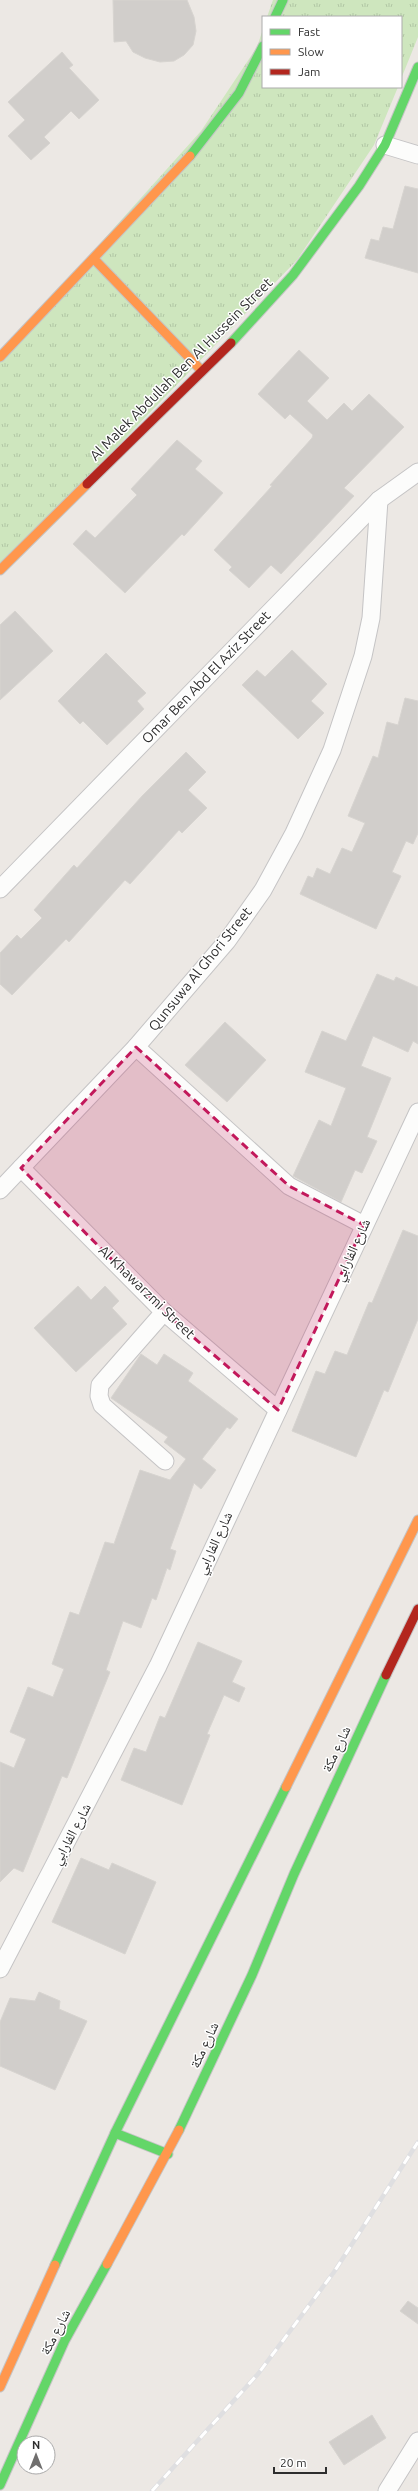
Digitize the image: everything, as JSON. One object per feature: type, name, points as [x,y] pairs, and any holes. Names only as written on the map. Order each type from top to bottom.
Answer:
[{"type":"main road","points":[[275,16],[282,0]]},
{"type":"main road","points":[[0,357],[187,161],[216,126],[241,89],[262,48]]},
{"type":"main road","name":"Al Malek Abdullah Ben Al Hussein Street","points":[[0,570],[202,371],[293,276],[359,186],[385,145],[418,67]]},
{"type":"main road","points":[[94,259],[202,371]]},
{"type":"main road","name":"شارع مكة","points":[[0,2387],[115,2133],[418,1520]]},
{"type":"main road","name":"شارع مكة","points":[[0,2485],[65,2340],[168,2154],[252,1975],[333,1788],[418,1609]]},
{"type":"main road","points":[[115,2133],[168,2154]]},
{"type":"street","points":[[385,145],[418,155]]},
{"type":"street","name":"Omar Ben Abd El Aziz Street","points":[[0,888],[379,500],[418,472]]},
{"type":"street","name":"Qunsuwa Al Ghori Street","points":[[0,1190],[136,1047],[226,941],[263,890],[316,790],[347,710],[365,649],[371,618],[379,500]]},
{"type":"street","points":[[136,1047],[289,1186],[364,1225]]},
{"type":"street","name":"شارع الفارابي","points":[[0,1969],[158,1666],[418,1112]]},
{"type":"street","name":"Al Khawarzmi Street","points":[[21,1168],[164,1312],[278,1410]]},
{"type":"street","points":[[164,1312],[100,1385],[99,1396],[102,1405],[165,1460]]},
{"type":"street","points":[[387,2491],[418,2441]]},
{"type":"highlighted area","points":[[136,1047],[289,1186],[364,1225],[278,1410],[164,1312],[21,1168]]},
{"type":"green space","points":[[273,0],[418,0],[418,37],[402,77],[402,16],[267,16]]},
{"type":"green space","points":[[262,32],[262,88],[398,88],[374,145],[297,260],[0,568],[0,355],[201,131],[257,47]]},
{"type":"building","points":[[113,0],[187,0],[194,17],[196,31],[193,45],[184,55],[174,61],[160,62],[145,58],[133,52],[126,41],[114,42]]},
{"type":"building","points":[[62,52],[73,65],[69,68],[99,100],[79,119],[71,111],[44,137],[50,143],[31,160],[8,136],[25,120],[8,102]]},
{"type":"building","points":[[405,186],[418,189],[418,273],[365,258],[371,239],[379,241],[383,227],[393,229]]},
{"type":"building","points":[[299,350],[329,378],[307,401],[327,420],[344,403],[352,411],[369,394],[404,427],[344,488],[354,496],[281,574],[271,565],[249,588],[229,570],[232,567],[214,550],[272,486],[270,485],[312,438],[313,435],[290,414],[285,419],[258,394]]},
{"type":"building","points":[[177,440],[202,461],[195,469],[223,493],[184,536],[182,534],[125,593],[73,544],[86,530],[95,538],[137,495],[131,489]]},
{"type":"building","points":[[15,611],[53,651],[0,700],[0,625]]},
{"type":"building","points":[[292,650],[327,684],[311,701],[324,713],[298,739],[242,685],[257,670],[265,677]]},
{"type":"building","points":[[106,653],[146,693],[137,701],[144,709],[107,745],[83,721],[80,724],[58,701]]},
{"type":"building","points":[[405,698],[418,701],[418,833],[413,844],[406,841],[392,872],[401,876],[376,929],[300,894],[308,876],[313,878],[317,868],[330,874],[342,848],[352,852],[365,823],[348,816],[373,756],[378,758],[387,722],[398,725]]},
{"type":"building","points":[[186,752],[206,772],[188,790],[207,808],[182,833],[179,830],[130,884],[125,880],[69,942],[66,939],[12,995],[0,984],[0,953],[17,935],[21,939],[42,918],[34,910],[74,865],[77,868],[143,795]]},
{"type":"building","points":[[377,974],[394,981],[396,977],[418,987],[418,1044],[413,1041],[408,1052],[373,1036],[361,1066],[391,1078],[367,1137],[377,1141],[362,1173],[355,1170],[341,1202],[293,1176],[319,1120],[331,1126],[346,1088],[305,1072],[322,1031],[346,1041]]},
{"type":"building","points":[[225,1022],[266,1060],[227,1102],[185,1065]]},
{"type":"building","points":[[403,1230],[418,1236],[418,1319],[388,1392],[384,1390],[356,1457],[292,1431],[316,1371],[325,1374],[335,1351],[347,1355],[369,1302],[372,1303]]},
{"type":"building","points":[[78,1286],[91,1300],[105,1286],[119,1301],[112,1308],[127,1324],[76,1372],[34,1328]]},
{"type":"building","points":[[141,1354],[157,1365],[164,1354],[193,1373],[188,1381],[238,1419],[230,1429],[227,1427],[202,1459],[216,1470],[201,1489],[194,1483],[170,1549],[176,1551],[170,1570],[167,1568],[156,1600],[152,1598],[141,1628],[123,1621],[106,1670],[110,1672],[67,1778],[62,1776],[23,1872],[14,1868],[0,1882],[0,1762],[14,1768],[26,1739],[10,1732],[28,1687],[53,1697],[64,1669],[52,1664],[70,1612],[79,1615],[105,1542],[114,1544],[140,1470],[170,1480],[186,1459],[164,1442],[168,1437],[111,1398]]},
{"type":"building","points":[[198,1642],[242,1661],[232,1682],[245,1688],[239,1702],[224,1695],[207,1734],[210,1735],[182,1805],[121,1780],[134,1748],[146,1752],[160,1716],[165,1718]]},
{"type":"building","points":[[81,1858],[109,1870],[112,1863],[156,1882],[125,1954],[52,1922]]},
{"type":"building","points":[[39,1992],[60,2001],[59,2009],[87,2021],[55,2090],[0,2066],[0,2022],[10,1998],[35,2001]]},
{"type":"building","points":[[408,2301],[418,2308],[418,2324],[400,2311]]},
{"type":"building","points":[[372,2415],[386,2438],[344,2465],[329,2442]]},
{"type":"railway","points":[[152,2491],[258,2374],[334,2272],[418,2142]]},
{"type":"traffic: fast","points":[[275,16],[283,0]]},
{"type":"traffic: fast","points":[[190,156],[239,93],[262,48]]},
{"type":"traffic: fast","points":[[231,343],[293,275],[359,186],[385,145],[418,67]]},
{"type":"traffic: fast","points":[[179,2130],[252,1975],[294,1874],[386,1675]]},
{"type":"traffic: fast","points":[[55,2265],[115,2133],[286,1787]]},
{"type":"traffic: fast","points":[[115,2133],[168,2154]]},
{"type":"traffic: fast","points":[[0,2485],[65,2340],[107,2264]]},
{"type":"traffic: slow","points":[[0,357],[190,156]]},
{"type":"traffic: slow","points":[[94,259],[202,371]]},
{"type":"traffic: slow","points":[[0,570],[87,484]]},
{"type":"traffic: slow","points":[[286,1787],[418,1520]]},
{"type":"traffic: slow","points":[[107,2264],[179,2130]]},
{"type":"traffic: slow","points":[[0,2387],[55,2265]]},
{"type":"traffic: jam","points":[[87,484],[231,343]]},
{"type":"traffic: jam","points":[[386,1675],[418,1609]]}]
